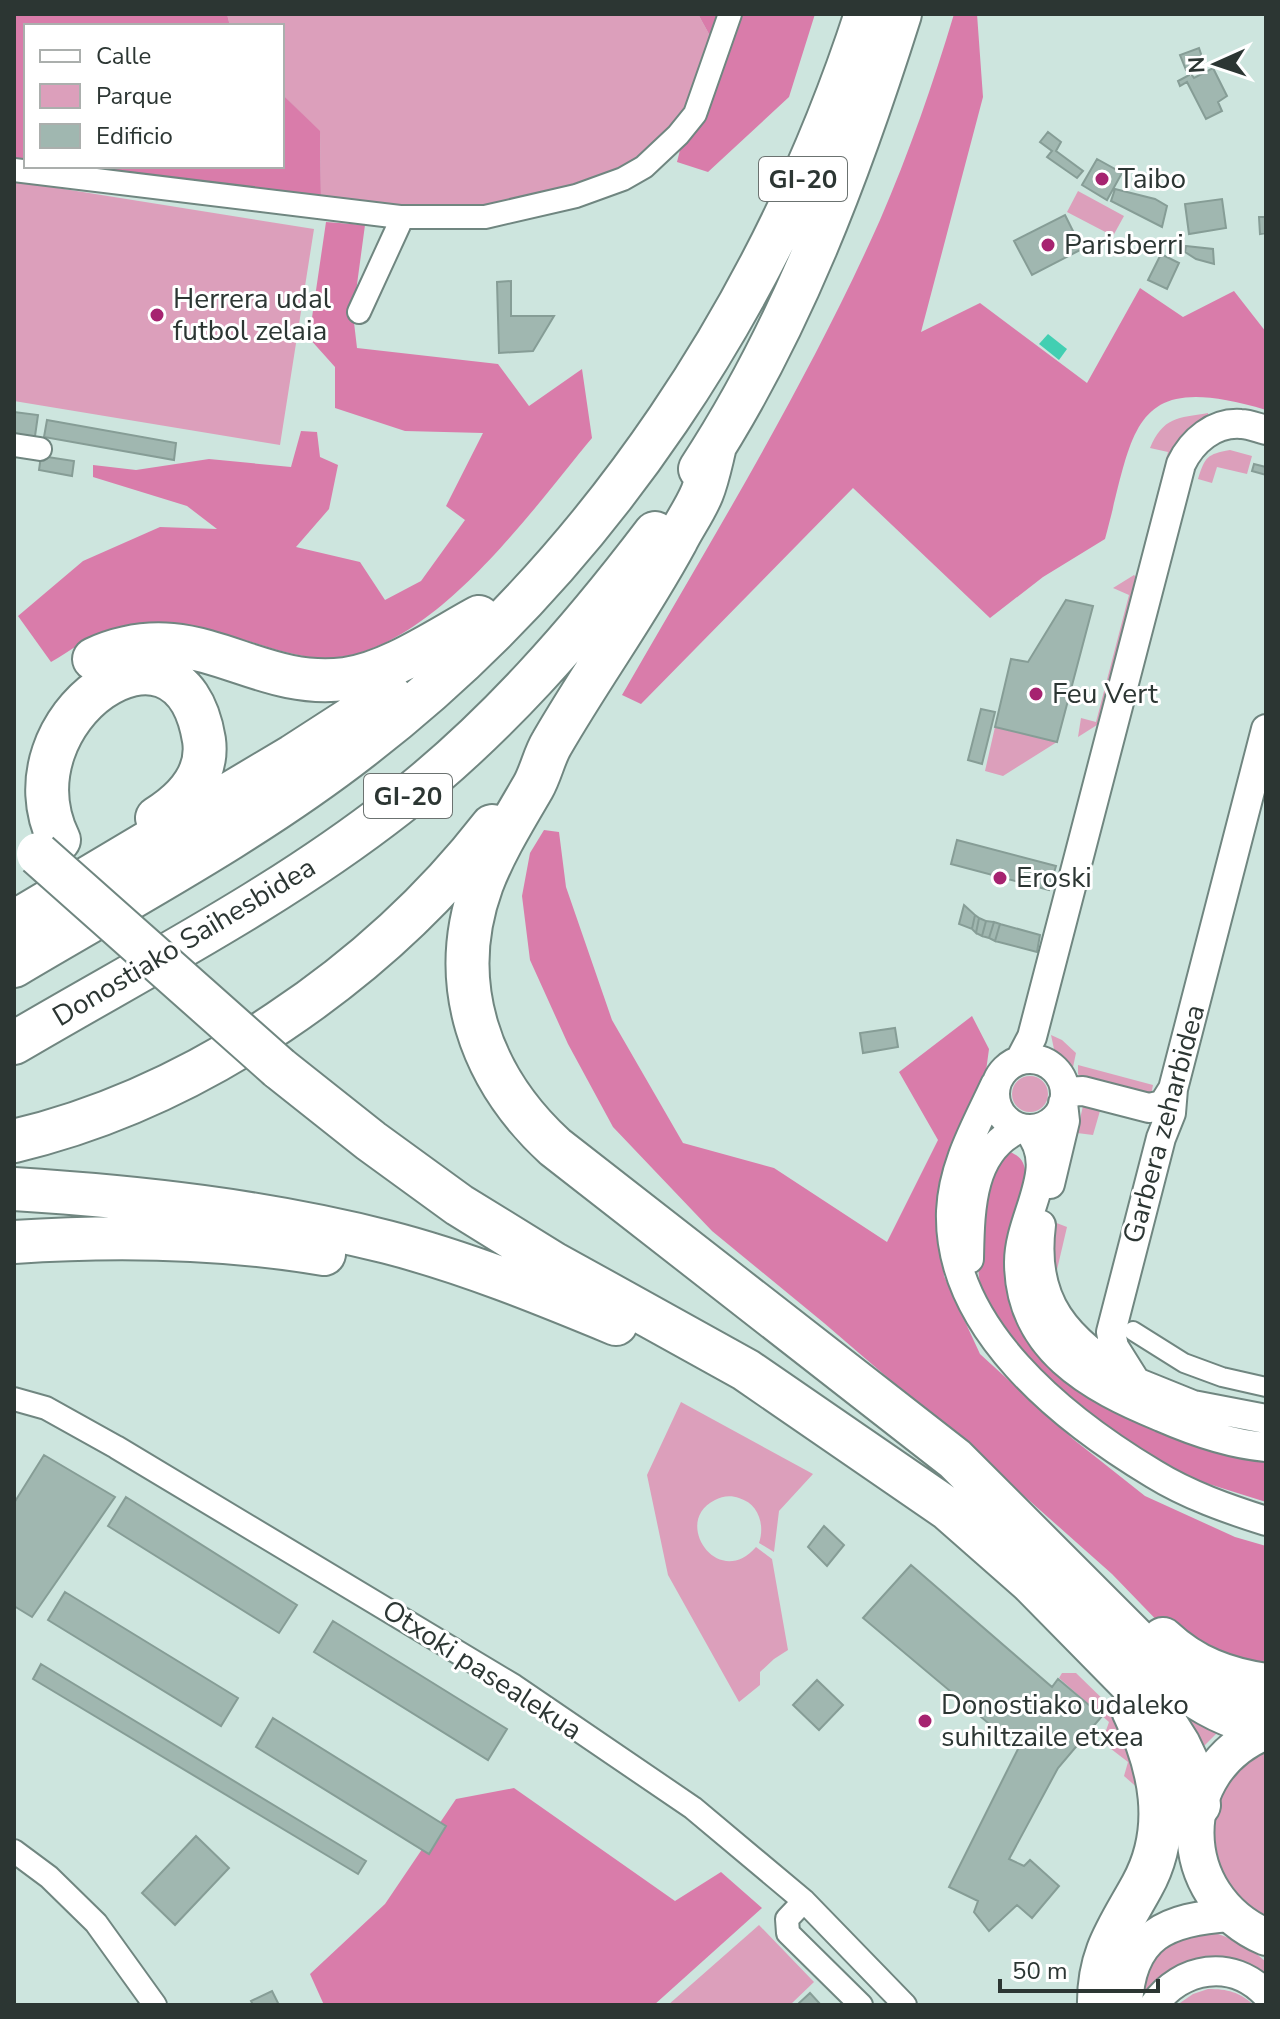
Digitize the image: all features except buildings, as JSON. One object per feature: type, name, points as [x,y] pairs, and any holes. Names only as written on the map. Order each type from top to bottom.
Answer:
[{"type":"highway","name":"GI-20","points":[[14,966],[251,824],[360,749],[463,661],[527,599],[592,522],[677,406],[720,336],[793,202],[818,146],[866,14]]},
{"type":"highway","name":"Donostiako Saihesbidea","points":[[14,1043],[226,923],[322,859],[409,795],[534,679],[626,571],[673,510],[715,446],[762,361],[851,161],[900,14]]},
{"type":"highway","points":[[14,922],[343,725],[438,655],[479,617],[597,482],[684,360],[720,336]]},
{"type":"highway","points":[[22,1139],[97,1114],[174,1082],[284,1018],[341,979],[404,924],[463,863],[550,746],[669,554],[702,493],[715,446]]},
{"type":"highway","points":[[40,699],[80,665],[137,646],[161,643],[216,653],[287,676],[318,681],[347,679],[405,657],[479,617]]},
{"type":"highway","points":[[141,673],[173,686],[187,699],[204,741],[198,778],[174,808],[30,868],[45,825],[37,810],[30,780],[32,747],[45,719],[74,692],[108,675],[141,673]]},
{"type":"highway","points":[[550,746],[538,778],[482,885],[469,940],[471,997],[481,1038],[497,1077],[529,1123],[555,1147],[1040,1524],[1186,1658],[1235,1680],[1266,1685]]},
{"type":"highway","points":[[14,792],[27,837],[30,868],[288,1059],[387,1121],[501,1202],[803,1374],[925,1454],[1029,1531]]},
{"type":"highway","points":[[288,1059],[371,1141],[459,1205],[566,1270],[746,1370],[948,1509],[1031,1582],[1143,1695],[1169,1727],[1188,1764],[1197,1816]]},
{"type":"highway","points":[[24,1189],[137,1198],[276,1217],[389,1242],[518,1284],[718,1369],[806,1412]]},
{"type":"highway","points":[[14,1242],[84,1238],[153,1239],[280,1246],[382,1263],[496,1293],[718,1369]]},
{"type":"highway","points":[[955,1459],[1187,1691],[1219,1711],[1266,1724]]},
{"type":"highway","points":[[1099,2005],[1106,1952],[1119,1923],[1144,1883],[1158,1843],[1162,1801],[1155,1762],[1110,1662]]},
{"type":"main road","points":[[1265,1937],[1230,1915],[1206,1882],[1195,1845],[1197,1816],[1205,1786],[1229,1753],[1266,1731]]},
{"type":"main road","points":[[1099,2005],[1104,1979],[1116,1948],[1197,1816]]},
{"type":"main road","points":[[1126,2005],[1131,1972],[1140,1952],[1153,1936],[1168,1925],[1185,1919],[1230,1915]]},
{"type":"street","points":[[14,170],[400,217],[485,217],[576,196],[623,179],[644,167],[695,114],[730,14]]},
{"type":"street","points":[[359,312],[400,217]]},
{"type":"street","points":[[1020,1060],[1032,1037],[1181,464],[1189,448],[1220,427],[1241,424],[1266,430]]},
{"type":"street","points":[[14,445],[40,449]]},
{"type":"street","name":"Garbera zeharbidea","points":[[1136,1382],[1114,1347],[1111,1328],[1161,1138],[1171,1113],[1173,1089],[1266,729]]},
{"type":"street","points":[[1266,1419],[1193,1405],[1136,1382],[1094,1356],[1070,1334],[1057,1316],[1037,1255],[1042,1217],[1065,1121],[1061,1077],[1050,1065],[1036,1059],[1020,1060],[1005,1069],[965,1149],[953,1192],[951,1213],[955,1254],[969,1292],[990,1333],[1004,1353],[1056,1402],[1103,1440],[1155,1475],[1181,1488],[1266,1521]]},
{"type":"street","points":[[995,1085],[996,1104],[1001,1115],[1024,1129],[1037,1142],[1042,1158],[1041,1175],[1020,1244],[1019,1262],[1023,1297],[1037,1329],[1059,1358],[1115,1398],[1190,1429],[1266,1447]]},
{"type":"street","points":[[969,1292],[972,1210],[977,1182],[988,1153],[1003,1137],[1050,1123],[1058,1114],[1064,1098],[1083,1091],[1149,1108],[1163,1105],[1173,1089]]},
{"type":"street","points":[[988,1153],[1009,1144],[1023,1150],[1028,1156],[1033,1170],[1029,1207]]},
{"type":"street","points":[[1133,1331],[1184,1363],[1222,1377],[1266,1387]]},
{"type":"street","name":"Otxoki pasealekua","points":[[14,1399],[46,1408],[116,1447],[514,1686],[693,1808],[804,1901],[905,2005]]},
{"type":"street","points":[[14,1851],[49,1877],[96,1923],[155,2005]]},
{"type":"street","points":[[804,1901],[787,1919],[788,1933],[861,2005]]},
{"type":"street","points":[[1154,2005],[1172,1985],[1185,1977],[1212,1971],[1238,1975],[1266,1994]]},
{"type":"green space","points":[[227,14],[698,14],[709,34],[691,108],[647,154],[609,174],[547,194],[477,211],[321,201],[320,132],[284,96],[284,24],[230,24]]},
{"type":"green space","name":"Herrera udal futbol zelaia","points":[[14,181],[314,229],[280,445],[14,401]]},
{"type":"green space","points":[[1078,191],[1124,216],[1113,236],[1067,212]]},
{"type":"green space","points":[[1208,413],[1209,420],[1188,430],[1171,452],[1143,548],[1168,452],[1150,448],[1166,425],[1180,418]]},
{"type":"green space","points":[[1230,450],[1252,456],[1247,474],[1217,467],[1212,483],[1198,479],[1208,458]]},
{"type":"green space","points":[[1134,575],[1136,577],[1097,725],[1078,737],[1081,718],[1096,722],[1129,595],[1113,588]]},
{"type":"green space","points":[[995,727],[1057,742],[1003,776],[985,771]]},
{"type":"green space","points":[[1051,1035],[1076,1053],[1073,1067],[1054,1049]]},
{"type":"green space","points":[[1078,1065],[1153,1085],[1151,1095],[1081,1077]]},
{"type":"green space","points":[[1030,1076],[1043,1081],[1048,1094],[1043,1107],[1030,1112],[1017,1107],[1012,1094],[1017,1081]]},
{"type":"green space","points":[[1084,1101],[1102,1104],[1093,1135],[1077,1133]]},
{"type":"green space","points":[[1054,1222],[1067,1227],[1056,1274],[1052,1250]]},
{"type":"green space","points":[[681,1402],[813,1474],[779,1511],[774,1552],[759,1543],[761,1522],[756,1510],[739,1498],[727,1496],[715,1500],[703,1510],[698,1522],[699,1536],[705,1548],[715,1557],[727,1561],[742,1558],[756,1547],[772,1559],[788,1650],[760,1672],[760,1685],[739,1702],[668,1575],[647,1475]]},
{"type":"green space","points":[[1104,1621],[1222,1728],[1196,1754]]},
{"type":"green space","points":[[1062,1673],[1076,1673],[1113,1709],[1137,1746],[1140,1790],[1124,1776],[1128,1762],[1102,1742],[1109,1722],[1059,1678]]},
{"type":"green space","points":[[1266,1748],[1266,1915],[1234,1891],[1215,1856],[1211,1836],[1217,1797],[1227,1779]]},
{"type":"green space","points":[[759,1925],[814,1982],[790,2005],[668,2005]]},
{"type":"green space","points":[[1202,1928],[1245,1944],[1266,1962],[1266,1982],[1252,1970],[1150,1993],[1139,2000],[1141,1983],[1158,1947]]},
{"type":"green space","points":[[1208,1989],[1233,1992],[1254,2005],[1177,2005],[1193,1994]]},
{"type":"shaded area","points":[[14,14],[227,14],[230,24],[24,24],[24,162],[14,161]]},
{"type":"shaded area","points":[[698,14],[815,14],[789,97],[708,172],[677,162],[709,34]]},
{"type":"shaded area","points":[[954,14],[977,14],[983,97],[921,332],[980,303],[1087,383],[1140,288],[1183,317],[1234,291],[1266,332],[1266,410],[1221,399],[1187,397],[1163,404],[1145,418],[1133,439],[1105,539],[1043,577],[990,618],[853,488],[641,704],[622,695],[790,401],[852,281],[901,169]]},
{"type":"shaded area","points":[[284,96],[320,131],[321,201],[69,168],[284,168]]},
{"type":"shaded area","points":[[326,222],[365,225],[353,314],[357,348],[498,364],[529,406],[582,369],[592,438],[510,538],[477,573],[443,605],[407,631],[370,650],[332,658],[311,657],[197,628],[145,624],[102,632],[51,662],[18,616],[83,561],[160,527],[217,529],[187,506],[93,477],[93,465],[136,470],[209,459],[291,467],[301,431],[317,432],[320,457],[338,465],[329,509],[296,547],[360,562],[385,600],[421,581],[465,520],[446,506],[483,433],[405,431],[335,408],[335,367],[309,338]]},
{"type":"shaded area","points":[[1048,334],[1067,349],[1059,360],[1039,344]]},
{"type":"shaded area","points":[[544,830],[559,832],[566,887],[612,1020],[683,1143],[774,1168],[887,1242],[938,1140],[899,1072],[972,1016],[989,1049],[986,1071],[941,1215],[944,1276],[980,1354],[1073,1439],[1145,1496],[1235,1537],[1266,1546],[1266,1675],[1170,1634],[1112,1574],[987,1463],[712,1231],[613,1127],[568,1044],[530,960],[522,896],[530,853]]},
{"type":"shaded area","points":[[1010,1152],[1022,1160],[1026,1175],[1025,1315],[1266,1458],[1266,1502],[1177,1474],[1123,1439],[1009,1347],[981,1295],[976,1249],[978,1199],[1001,1154]]},
{"type":"shaded area","points":[[514,1788],[675,1901],[721,1872],[762,1908],[654,2005],[324,2005],[310,1974],[385,1904],[456,1799]]},
{"type":"place","name":"Taibo","points":[[1102,179]]},
{"type":"place","name":"Parisberri","points":[[1048,245]]},
{"type":"place","name":"Herrera udal futbol zelaia","points":[[157,315]]},
{"type":"place","name":"Feu Vert","points":[[1036,694]]},
{"type":"place","name":"Eroski","points":[[1000,878]]},
{"type":"place","name":"Donostiako udaleko suhiltzaile etxea","points":[[925,1721]]}]
